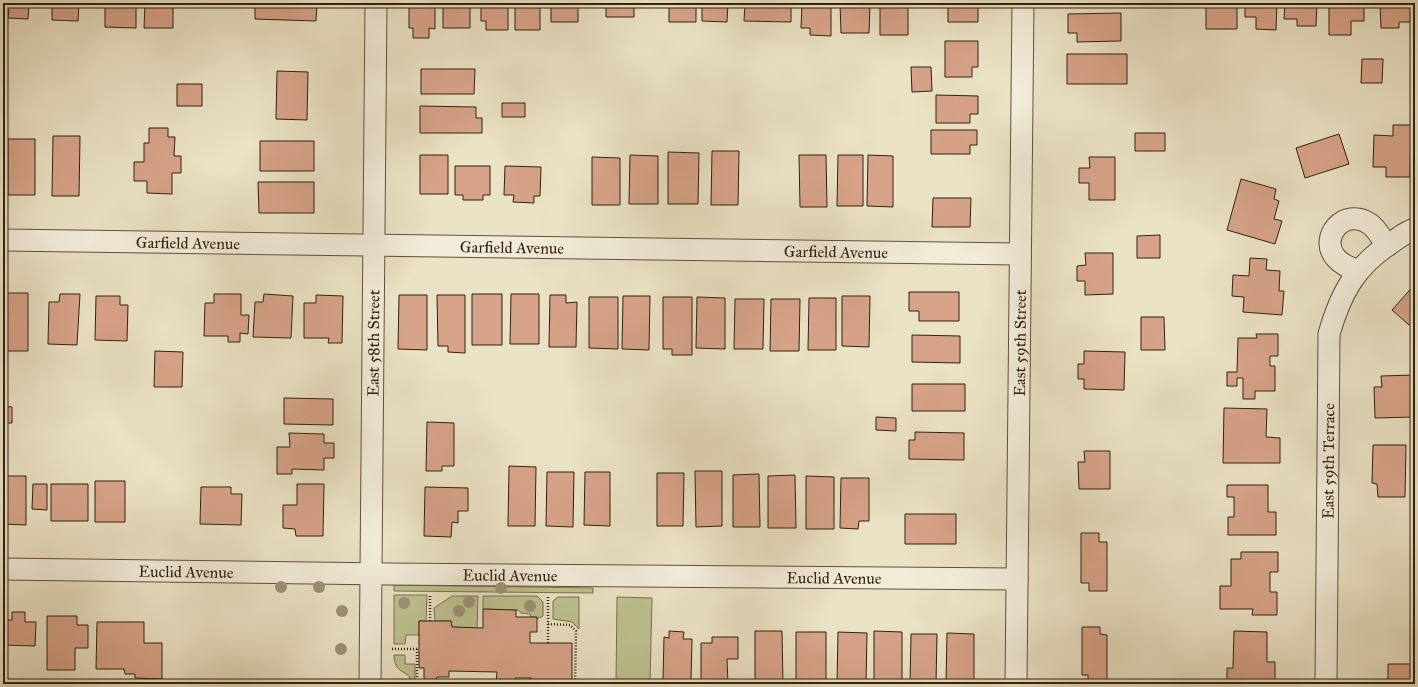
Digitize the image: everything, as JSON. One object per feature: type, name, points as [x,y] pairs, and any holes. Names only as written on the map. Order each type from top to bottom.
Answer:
[{"type":"street","name":"East 58th Street","points":[[370,684],[376,3]]},
{"type":"street","name":"East 59th Street","points":[[1016,684],[1023,3]]},
{"type":"street","points":[[1358,271],[1346,266],[1335,257],[1331,245],[1332,233],[1339,223],[1350,218],[1360,219],[1370,224],[1381,249],[1415,229]]},
{"type":"street","name":"Garfield Avenue","points":[[3,240],[1020,254]]},
{"type":"street","name":"East 59th Terrace","points":[[1326,684],[1329,334],[1337,305],[1358,271],[1381,249]]},
{"type":"street","name":"Euclid Avenue","points":[[3,568],[371,574],[1017,579]]},
{"type":"path","points":[[430,593],[430,621]]},
{"type":"path","points":[[548,594],[548,643]]},
{"type":"path","points":[[548,624],[570,625],[575,629],[575,684]]},
{"type":"path","points":[[392,649],[418,649],[417,684]]},
{"type":"green space","points":[[394,585],[593,588],[593,593],[394,591]]},
{"type":"green space","points":[[394,595],[427,595],[426,621],[419,621],[419,635],[406,635],[405,644],[394,644]]},
{"type":"green space","points":[[452,596],[478,596],[477,628],[452,627],[451,621],[435,621],[434,608]]},
{"type":"green space","points":[[483,596],[537,596],[543,602],[543,616],[537,619],[537,617],[531,617],[530,614],[521,613],[518,610],[483,609]]},
{"type":"green space","points":[[558,597],[579,597],[579,629],[572,622],[553,619],[553,601]]},
{"type":"green space","points":[[617,597],[652,598],[650,684],[616,684]]},
{"type":"green space","points":[[394,655],[405,655],[405,664],[415,664],[415,683],[412,683],[408,676],[396,666]]},
{"type":"building","points":[[3,3],[29,3],[28,19],[8,18],[9,10],[3,10]]},
{"type":"building","points":[[52,3],[79,3],[78,21],[52,20]]},
{"type":"building","points":[[105,3],[136,3],[136,28],[105,27]]},
{"type":"building","points":[[145,3],[173,3],[173,28],[144,28]]},
{"type":"building","points":[[255,3],[317,3],[316,21],[255,19]]},
{"type":"building","points":[[409,3],[435,3],[435,29],[429,28],[429,38],[413,38],[413,28],[409,28]]},
{"type":"building","points":[[443,3],[470,3],[470,28],[443,28]]},
{"type":"building","points":[[481,3],[508,3],[508,30],[486,30],[486,21],[481,21]]},
{"type":"building","points":[[515,3],[540,3],[540,30],[515,30]]},
{"type":"building","points":[[551,3],[578,3],[578,22],[551,22]]},
{"type":"building","points":[[606,3],[634,3],[634,17],[606,17]]},
{"type":"building","points":[[669,3],[696,3],[696,22],[669,22]]},
{"type":"building","points":[[702,3],[728,3],[727,22],[702,21]]},
{"type":"building","points":[[745,3],[791,3],[791,22],[744,21]]},
{"type":"building","points":[[802,3],[831,3],[831,36],[810,35],[810,28],[801,28]]},
{"type":"building","points":[[840,3],[870,3],[869,33],[841,33]]},
{"type":"building","points":[[880,3],[908,3],[908,35],[880,35]]},
{"type":"building","points":[[948,3],[978,3],[978,22],[948,22]]},
{"type":"building","points":[[1206,3],[1237,3],[1237,29],[1206,29]]},
{"type":"building","points":[[1245,3],[1277,3],[1276,30],[1256,29],[1256,17],[1245,17]]},
{"type":"building","points":[[1285,3],[1317,3],[1316,26],[1297,26],[1297,19],[1284,19]]},
{"type":"building","points":[[1329,3],[1364,3],[1364,21],[1351,21],[1351,35],[1329,35]]},
{"type":"building","points":[[1380,3],[1415,3],[1415,22],[1399,22],[1399,28],[1381,28]]},
{"type":"building","points":[[1121,13],[1121,41],[1077,42],[1077,33],[1068,33],[1068,14]]},
{"type":"building","points":[[945,41],[978,41],[978,67],[972,67],[972,77],[945,77]]},
{"type":"building","points":[[1067,54],[1127,54],[1127,84],[1067,84]]},
{"type":"building","points":[[1362,59],[1383,59],[1382,83],[1361,83]]},
{"type":"building","points":[[911,67],[931,67],[932,91],[912,92]]},
{"type":"building","points":[[421,69],[475,69],[474,94],[421,94]]},
{"type":"building","points":[[277,71],[308,72],[307,120],[276,119]]},
{"type":"building","points":[[177,84],[202,84],[202,106],[177,106]]},
{"type":"building","points":[[936,95],[978,96],[978,114],[970,114],[970,123],[936,123]]},
{"type":"building","points":[[502,103],[525,103],[525,117],[502,117]]},
{"type":"building","points":[[420,106],[476,107],[476,118],[482,118],[482,133],[420,133]]},
{"type":"building","points":[[1393,125],[1411,125],[1410,177],[1386,177],[1386,167],[1373,167],[1374,135],[1393,136]]},
{"type":"building","points":[[149,128],[168,128],[168,137],[175,137],[174,156],[181,156],[181,173],[172,173],[172,194],[147,193],[147,181],[134,181],[134,162],[144,162],[144,143],[149,143]]},
{"type":"building","points":[[931,130],[977,130],[977,145],[970,145],[970,154],[931,154]]},
{"type":"building","points":[[1135,133],[1165,133],[1165,151],[1135,151]]},
{"type":"building","points":[[1339,134],[1349,164],[1305,178],[1296,148]]},
{"type":"building","points":[[53,136],[80,136],[79,196],[52,196]]},
{"type":"building","points":[[8,139],[35,139],[35,195],[8,195]]},
{"type":"building","points":[[260,141],[314,141],[314,171],[260,171]]},
{"type":"building","points":[[712,151],[739,151],[738,205],[711,205]]},
{"type":"building","points":[[668,152],[699,153],[698,204],[668,204]]},
{"type":"building","points":[[420,155],[448,155],[448,194],[420,194]]},
{"type":"building","points":[[630,155],[658,156],[658,204],[629,204]]},
{"type":"building","points":[[799,155],[826,155],[827,207],[800,207]]},
{"type":"building","points":[[838,155],[863,155],[863,206],[837,206]]},
{"type":"building","points":[[868,155],[893,156],[893,207],[867,206]]},
{"type":"building","points":[[592,157],[620,158],[620,205],[592,205]]},
{"type":"building","points":[[1089,157],[1115,157],[1115,200],[1089,200],[1089,183],[1079,183],[1079,168],[1090,168]]},
{"type":"building","points":[[455,166],[490,166],[490,195],[483,195],[483,200],[463,200],[463,195],[455,195]]},
{"type":"building","points":[[505,166],[541,167],[540,196],[534,196],[534,203],[513,202],[514,195],[504,195]]},
{"type":"building","points":[[1241,179],[1276,189],[1274,199],[1279,201],[1274,219],[1282,221],[1275,244],[1227,230]]},
{"type":"building","points":[[258,182],[314,182],[314,213],[259,213]]},
{"type":"building","points":[[933,198],[971,198],[970,227],[932,227]]},
{"type":"building","points":[[1160,235],[1160,258],[1137,258],[1137,236]]},
{"type":"building","points":[[1085,253],[1113,253],[1113,294],[1085,295],[1085,281],[1077,281],[1077,266],[1086,265]]},
{"type":"building","points":[[1250,258],[1267,259],[1266,270],[1280,271],[1279,291],[1284,291],[1282,315],[1243,312],[1244,297],[1232,296],[1233,275],[1249,276]]},
{"type":"building","points":[[1415,284],[1415,318],[1409,325],[1392,310]]},
{"type":"building","points":[[909,292],[959,292],[959,321],[919,321],[919,311],[909,311]]},
{"type":"building","points":[[3,293],[28,293],[28,351],[3,351]]},
{"type":"building","points":[[60,294],[80,294],[77,345],[48,344],[49,302],[59,302]]},
{"type":"building","points":[[214,294],[241,294],[241,315],[249,315],[248,334],[240,333],[240,342],[228,342],[228,336],[204,336],[205,303],[214,303]]},
{"type":"building","points":[[264,294],[293,296],[291,338],[253,337],[255,302],[263,302]]},
{"type":"building","points":[[472,294],[502,294],[502,345],[472,345]]},
{"type":"building","points":[[511,294],[539,294],[539,344],[510,344]]},
{"type":"building","points":[[316,295],[343,296],[342,343],[328,343],[329,338],[304,338],[304,303],[316,303]]},
{"type":"building","points":[[399,295],[427,295],[427,350],[398,349]]},
{"type":"building","points":[[437,295],[465,295],[465,353],[448,352],[448,346],[438,346]]},
{"type":"building","points":[[550,295],[566,295],[566,303],[577,302],[576,347],[549,347]]},
{"type":"building","points":[[96,296],[120,296],[120,305],[128,305],[127,341],[95,340]]},
{"type":"building","points":[[623,296],[650,296],[649,350],[622,349]]},
{"type":"building","points":[[842,296],[870,296],[869,347],[842,346]]},
{"type":"building","points":[[589,297],[618,297],[618,349],[589,348]]},
{"type":"building","points":[[663,297],[692,297],[692,355],[672,355],[672,349],[663,349]]},
{"type":"building","points":[[697,297],[725,298],[725,349],[696,348]]},
{"type":"building","points":[[809,298],[836,298],[836,350],[808,350]]},
{"type":"building","points":[[735,299],[764,299],[763,349],[734,349]]},
{"type":"building","points":[[771,299],[800,299],[799,351],[770,351]]},
{"type":"building","points":[[1141,317],[1164,317],[1165,350],[1141,350]]},
{"type":"building","points":[[1256,334],[1278,334],[1278,356],[1270,356],[1270,366],[1275,366],[1275,391],[1255,391],[1255,399],[1243,399],[1243,378],[1237,378],[1237,386],[1227,386],[1227,372],[1237,372],[1238,338],[1257,338]]},
{"type":"building","points":[[912,335],[960,336],[960,363],[912,362]]},
{"type":"building","points":[[155,351],[183,352],[182,387],[154,387]]},
{"type":"building","points":[[1084,351],[1125,352],[1124,390],[1084,389],[1084,379],[1078,379],[1078,364],[1084,364]]},
{"type":"building","points":[[1415,375],[1415,417],[1375,418],[1374,387],[1382,387],[1381,376]]},
{"type":"building","points":[[912,384],[965,384],[965,411],[912,411]]},
{"type":"building","points":[[284,398],[333,399],[333,425],[284,424]]},
{"type":"building","points":[[3,406],[12,407],[12,423],[3,423]]},
{"type":"building","points":[[1224,408],[1267,409],[1266,437],[1280,438],[1280,463],[1223,463]]},
{"type":"building","points":[[876,417],[896,418],[896,431],[876,430]]},
{"type":"building","points":[[427,422],[454,423],[454,466],[442,466],[442,471],[426,471]]},
{"type":"building","points":[[915,432],[964,433],[964,460],[909,459],[909,440],[915,440]]},
{"type":"building","points":[[289,433],[324,434],[324,443],[334,443],[334,458],[324,458],[324,470],[292,469],[292,474],[277,474],[277,447],[290,447]]},
{"type":"building","points":[[1373,445],[1406,445],[1405,497],[1378,497],[1377,484],[1372,483]]},
{"type":"building","points":[[1084,451],[1110,451],[1110,489],[1079,489],[1078,462],[1085,462]]},
{"type":"building","points":[[509,466],[536,467],[535,526],[508,526]]},
{"type":"building","points":[[695,471],[722,471],[722,526],[696,527]]},
{"type":"building","points":[[547,472],[574,472],[573,527],[546,526]]},
{"type":"building","points":[[585,472],[610,472],[610,526],[584,525]]},
{"type":"building","points":[[657,473],[684,473],[683,526],[657,526]]},
{"type":"building","points":[[759,474],[760,527],[733,527],[733,475]]},
{"type":"building","points":[[795,475],[796,528],[768,528],[768,476]]},
{"type":"building","points":[[3,476],[26,476],[26,525],[3,524]]},
{"type":"building","points":[[806,476],[834,477],[834,529],[806,529]]},
{"type":"building","points":[[841,478],[869,478],[869,521],[859,521],[858,529],[840,528]]},
{"type":"building","points":[[95,481],[125,481],[125,522],[95,522]]},
{"type":"building","points":[[33,484],[47,484],[47,510],[32,509]]},
{"type":"building","points":[[51,484],[88,484],[88,521],[51,521]]},
{"type":"building","points":[[297,484],[324,484],[323,536],[296,536],[295,529],[283,528],[283,505],[297,505]]},
{"type":"building","points":[[1227,485],[1268,485],[1268,512],[1276,512],[1276,535],[1228,535],[1228,517],[1234,517],[1234,497],[1227,497]]},
{"type":"building","points":[[201,487],[231,487],[231,494],[242,494],[241,525],[200,524]]},
{"type":"building","points":[[425,487],[468,488],[468,511],[458,511],[458,523],[452,522],[451,537],[424,536]]},
{"type":"building","points":[[905,514],[956,514],[956,544],[905,544]]},
{"type":"building","points":[[1081,533],[1099,533],[1099,542],[1107,542],[1107,591],[1089,591],[1089,583],[1081,583]]},
{"type":"building","points":[[1241,552],[1278,552],[1278,572],[1270,572],[1270,592],[1277,592],[1277,615],[1252,615],[1253,609],[1220,609],[1220,586],[1231,586],[1231,559],[1241,559]]},
{"type":"building","points":[[483,609],[516,610],[516,617],[537,617],[537,632],[530,632],[530,643],[572,643],[572,684],[531,684],[531,678],[515,678],[515,684],[496,684],[497,672],[449,671],[449,677],[437,677],[434,683],[427,683],[424,678],[424,668],[419,668],[419,621],[451,621],[452,627],[483,628]]},
{"type":"building","points":[[12,612],[25,612],[25,622],[36,622],[35,646],[3,645],[3,620],[12,620]]},
{"type":"building","points":[[47,616],[77,616],[77,625],[88,625],[88,648],[75,648],[75,670],[47,670]]},
{"type":"building","points":[[97,622],[144,622],[144,643],[162,643],[162,679],[135,678],[135,674],[125,674],[124,669],[96,669]]},
{"type":"building","points":[[1082,627],[1100,627],[1100,634],[1107,635],[1107,684],[1088,684],[1088,675],[1082,675]]},
{"type":"building","points":[[669,631],[684,632],[683,639],[692,639],[691,681],[663,680],[664,637],[669,638]]},
{"type":"building","points":[[755,631],[782,631],[783,684],[755,684]]},
{"type":"building","points":[[874,631],[902,632],[902,681],[891,681],[891,684],[878,684],[879,682],[874,681]]},
{"type":"building","points":[[1234,631],[1267,632],[1267,662],[1275,662],[1275,684],[1227,684],[1227,668],[1233,668]]},
{"type":"building","points":[[796,632],[826,632],[826,684],[796,684]]},
{"type":"building","points":[[838,632],[867,633],[866,684],[837,684]]},
{"type":"building","points":[[947,633],[974,634],[974,684],[946,684]]},
{"type":"building","points":[[911,634],[937,634],[936,684],[910,684]]},
{"type":"building","points":[[712,637],[738,637],[738,659],[727,659],[728,684],[701,684],[701,643],[712,643]]},
{"type":"building","points":[[1388,664],[1415,664],[1415,684],[1388,684]]}]
